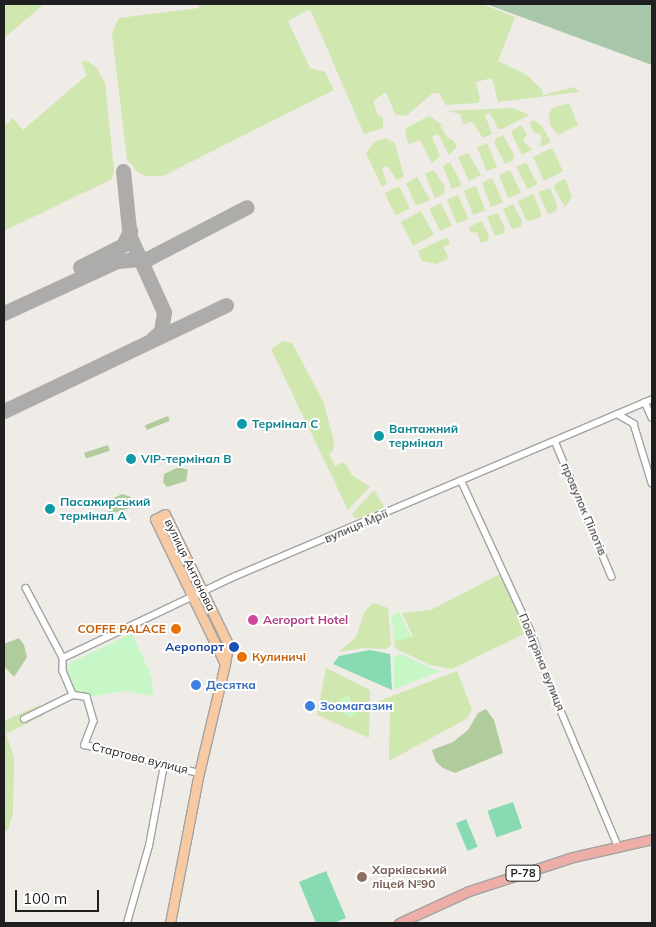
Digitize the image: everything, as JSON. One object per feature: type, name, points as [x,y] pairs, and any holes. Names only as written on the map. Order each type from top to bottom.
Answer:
[{"type":"highway","name":"Р-78","points":[[405,922],[469,891],[618,846],[652,839]]},
{"type":"main road","name":"вулиця Антонова","points":[[170,923],[199,773],[225,664],[228,644],[165,514],[155,519],[225,664]]},
{"type":"street","name":"вулиця Мрії","points":[[63,658],[204,592],[652,399]]},
{"type":"street","points":[[645,402],[652,418]]},
{"type":"street","points":[[618,414],[634,424],[652,483]]},
{"type":"street","name":"провулок Пілотів","points":[[555,441],[612,577]]},
{"type":"street","name":"Повітряна вулиця","points":[[462,480],[532,634],[548,680],[618,846]]},
{"type":"street","points":[[24,719],[73,695],[63,671],[63,658],[26,588]]},
{"type":"street","name":"Стартова вулиця","points":[[73,695],[87,697],[94,721],[85,745],[199,773]]},
{"type":"street","points":[[127,923],[149,846],[164,765]]},
{"type":"green space","points":[[4,4],[44,4],[4,38]]},
{"type":"green space","points":[[198,4],[482,4],[515,17],[498,61],[527,75],[542,90],[543,95],[574,87],[579,92],[498,102],[492,78],[476,82],[480,99],[478,103],[446,105],[439,93],[433,93],[406,116],[395,114],[386,92],[373,101],[378,115],[383,118],[383,128],[364,134],[310,9],[288,21],[310,68],[325,72],[334,90],[163,176],[146,176],[138,172],[127,160],[112,33],[119,18],[199,8]]},
{"type":"green space","points":[[486,4],[652,4],[652,65]]},
{"type":"green space","points":[[87,61],[96,67],[105,83],[114,170],[112,179],[4,231],[4,126],[13,118],[23,130],[87,75],[81,62]]},
{"type":"green space","points":[[569,103],[578,125],[558,135],[550,125],[549,115],[552,108]]},
{"type":"green space","points":[[512,108],[530,115],[502,129],[498,129],[490,113],[485,115],[492,134],[483,138],[472,122],[463,124],[460,114],[448,111]]},
{"type":"green space","points":[[429,116],[443,125],[440,126],[457,147],[449,155],[438,134],[432,137],[440,156],[432,163],[420,140],[409,144],[405,134],[406,128]]},
{"type":"green space","points":[[533,120],[542,126],[551,142],[540,147],[542,135],[533,132],[530,122]]},
{"type":"green space","points":[[521,125],[527,134],[523,141],[532,150],[522,155],[512,135],[512,131]]},
{"type":"green space","points":[[503,135],[514,155],[513,160],[505,164],[495,144],[495,139]]},
{"type":"green space","points":[[385,138],[395,143],[404,177],[397,180],[387,166],[382,168],[387,184],[382,187],[366,153],[373,143]]},
{"type":"green space","points":[[487,143],[497,167],[487,171],[477,147]]},
{"type":"green space","points":[[552,148],[563,172],[544,180],[533,157]]},
{"type":"green space","points":[[468,153],[481,175],[469,181],[458,157]]},
{"type":"green space","points":[[450,162],[462,185],[452,189],[443,166]]},
{"type":"green space","points":[[526,162],[537,184],[528,189],[516,167]]},
{"type":"green space","points":[[434,170],[445,187],[444,194],[435,198],[425,174]]},
{"type":"green space","points":[[510,170],[521,193],[508,198],[499,175]]},
{"type":"green space","points":[[417,177],[430,200],[416,206],[406,183]]},
{"type":"green space","points":[[492,178],[503,202],[491,207],[482,183]]},
{"type":"green space","points":[[565,179],[572,197],[565,207],[554,188],[555,184]]},
{"type":"green space","points":[[399,186],[410,208],[396,215],[385,193]]},
{"type":"green space","points":[[476,186],[485,210],[473,215],[464,191]]},
{"type":"green space","points":[[550,188],[557,205],[556,211],[548,214],[538,192]]},
{"type":"green space","points":[[533,194],[541,212],[541,217],[530,221],[526,220],[518,201]]},
{"type":"green space","points":[[458,195],[468,219],[457,224],[447,200]]},
{"type":"green space","points":[[441,203],[452,225],[440,231],[429,209]]},
{"type":"green space","points":[[513,204],[522,221],[521,226],[512,229],[503,209]]},
{"type":"green space","points":[[421,211],[434,235],[413,246],[401,222]]},
{"type":"green space","points":[[497,213],[505,228],[504,233],[495,236],[487,217]]},
{"type":"green space","points":[[481,221],[489,235],[488,241],[481,243],[477,232],[471,233],[469,227]]},
{"type":"green space","points":[[447,237],[450,244],[443,247],[449,258],[437,264],[422,261],[418,251]]},
{"type":"green space","points":[[283,341],[292,343],[323,401],[334,441],[333,451],[329,454],[335,466],[344,462],[352,475],[370,487],[348,510],[271,349]]},
{"type":"green space","points":[[168,416],[170,421],[147,430],[145,425]]},
{"type":"green space","points":[[108,445],[110,451],[86,458],[84,453]]},
{"type":"green space","points":[[179,467],[188,470],[186,481],[167,487],[163,482],[164,474]]},
{"type":"green space","points":[[374,490],[385,508],[356,519],[352,514]]},
{"type":"green space","points":[[122,494],[131,497],[130,508],[110,514],[107,509],[108,501]]},
{"type":"green space","points":[[502,573],[528,632],[452,669],[430,665],[395,648],[393,633],[395,641],[413,636],[402,613],[431,610]]},
{"type":"green space","points":[[373,603],[388,608],[391,645],[386,649],[362,648],[339,652],[356,637],[365,611]]},
{"type":"green space","points":[[399,612],[411,637],[395,641],[391,616]]},
{"type":"green space","points":[[132,633],[152,678],[153,696],[124,691],[89,697],[87,693],[74,693],[64,666]]},
{"type":"green space","points":[[19,638],[24,645],[27,657],[14,677],[4,666],[4,644]]},
{"type":"green space","points":[[370,650],[390,654],[392,690],[333,664],[339,656]]},
{"type":"green space","points":[[400,654],[441,671],[394,689],[394,657]]},
{"type":"green space","points":[[326,668],[370,690],[369,738],[317,715]]},
{"type":"green space","points":[[457,671],[472,709],[468,718],[389,761],[390,704],[374,703]]},
{"type":"green space","points":[[348,694],[357,713],[350,717],[339,711],[338,703]]},
{"type":"green space","points":[[39,705],[44,715],[6,734],[14,757],[13,813],[8,830],[4,832],[4,721]]},
{"type":"green space","points":[[486,709],[494,720],[503,753],[455,773],[443,768],[436,762],[432,750],[453,742],[468,730],[478,713]]},
{"type":"green space","points":[[513,802],[522,828],[497,837],[487,811]]},
{"type":"green space","points":[[466,819],[478,847],[468,851],[456,823]]},
{"type":"green space","points":[[326,871],[346,918],[334,923],[316,923],[299,882]]},
{"type":"taxiway","points":[[123,171],[130,239]]},
{"type":"taxiway","points":[[4,313],[117,261],[149,258],[247,207]]},
{"type":"taxiway","points":[[80,267],[123,245],[130,231]]},
{"type":"taxiway","points":[[131,239],[164,312],[161,331],[152,339]]},
{"type":"taxiway","points":[[4,411],[226,305]]},
{"type":"place","name":"Термінал C","points":[[242,424]]},
{"type":"place","name":"Вантажний термінал","points":[[379,436]]},
{"type":"place","name":"VIP-термінал B","points":[[131,459]]},
{"type":"place","name":"Пасажирський термінал A","points":[[50,509]]},
{"type":"place","name":"Aeroport Hotel","points":[[253,620]]},
{"type":"place","name":"COFFE PALACE","points":[[176,629]]},
{"type":"place","name":"Аеропорт","points":[[234,647]]},
{"type":"place","name":"Кулиничі","points":[[242,657]]},
{"type":"place","name":"Десятка","points":[[196,685]]},
{"type":"place","name":"Зоомагазин","points":[[310,706]]},
{"type":"place","name":"Харківський ліцей №90","points":[[362,877]]}]
